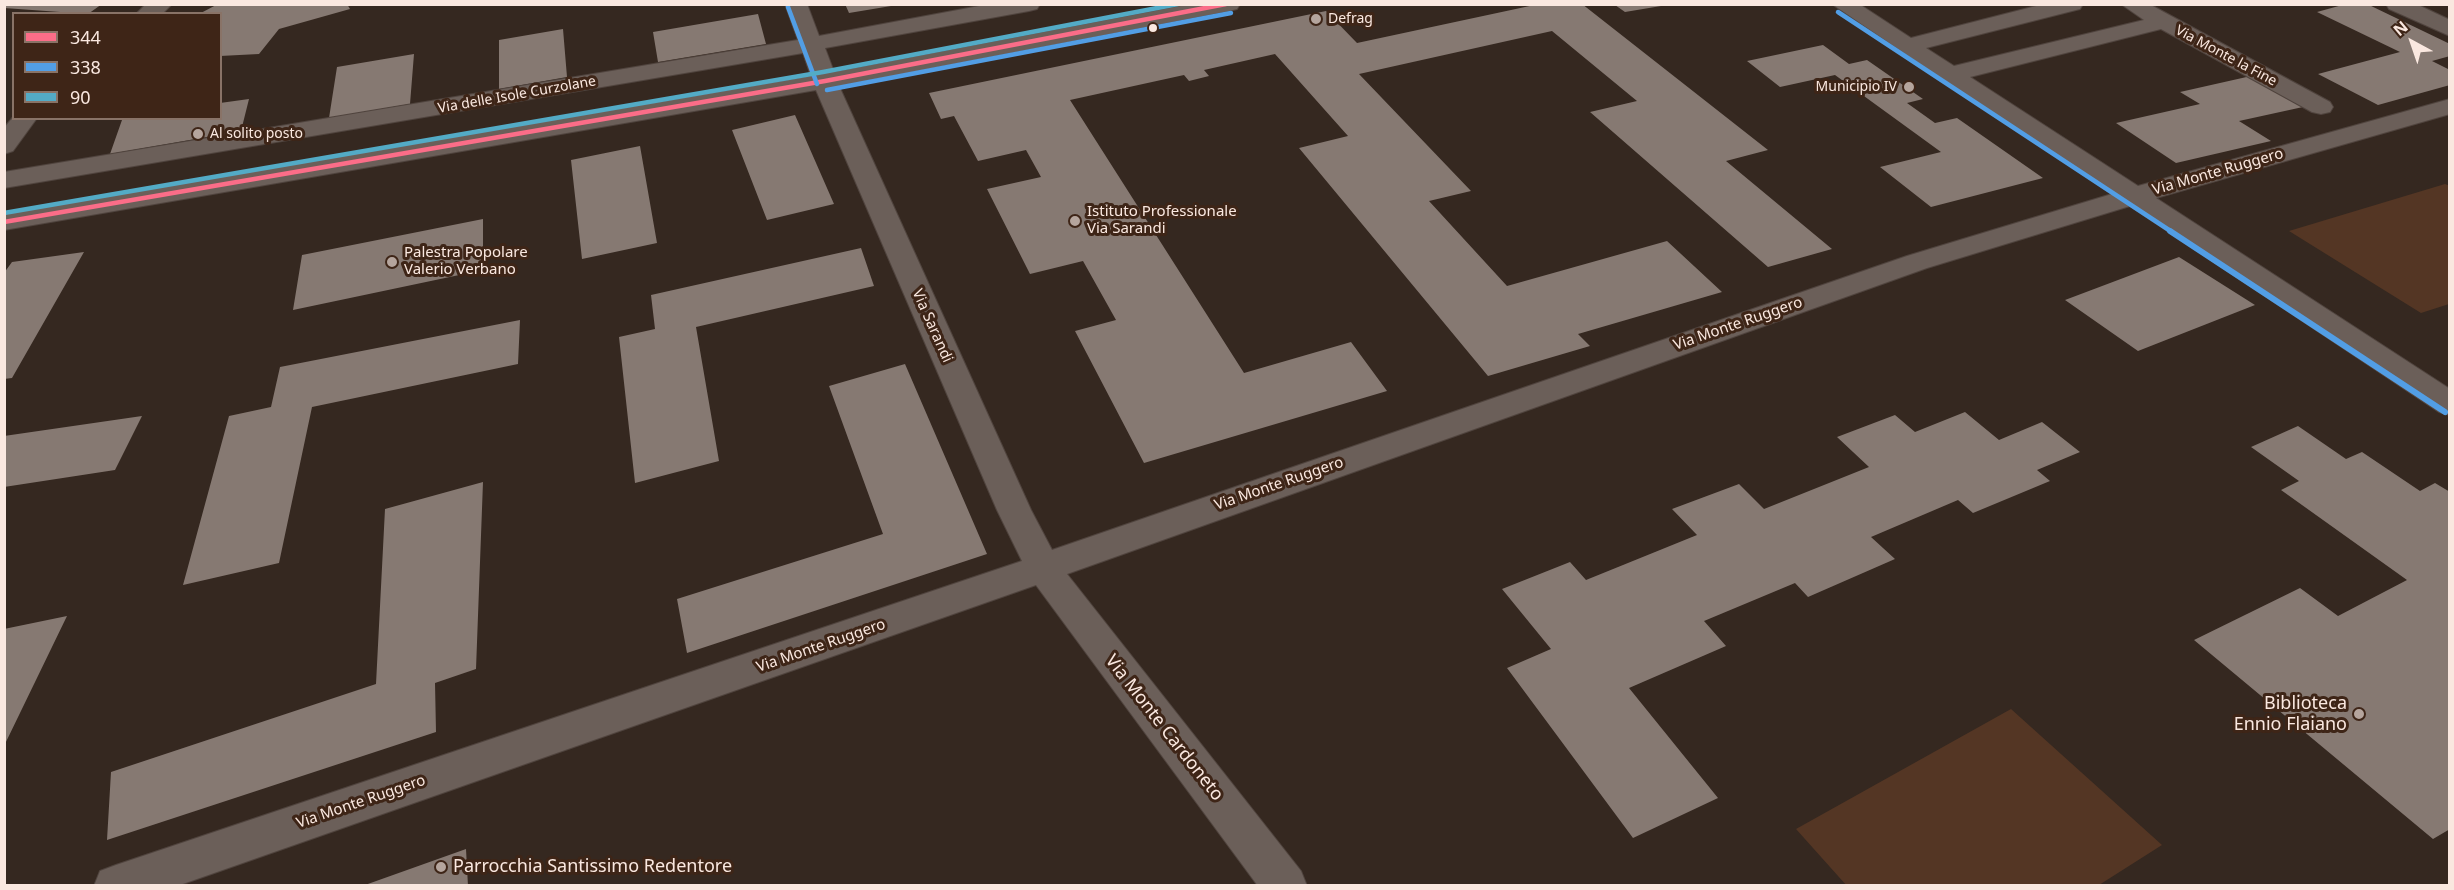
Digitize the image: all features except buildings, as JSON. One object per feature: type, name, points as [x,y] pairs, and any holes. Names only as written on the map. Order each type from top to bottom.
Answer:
[{"type":"street","name":"Via Sarandi","points":[[796,4],[825,81],[1014,510],[1044,569]]},
{"type":"street","name":"Via delle Isole Curzolane","points":[[4,180],[810,45],[1029,4]]},
{"type":"street","points":[[4,222],[825,81],[1149,12],[1229,4]]},
{"type":"street","points":[[1843,4],[2450,404]]},
{"type":"street","points":[[1908,46],[2072,4]]},
{"type":"street","points":[[2397,4],[2450,29]]},
{"type":"street","points":[[1951,74],[2155,12]]},
{"type":"street","name":"Via Monte la Fine","points":[[2155,12],[2321,107]]},
{"type":"street","name":"Via Monte Ruggero","points":[[116,885],[1044,569],[1146,530],[1917,262],[2133,196],[2450,106]]},
{"type":"street","points":[[4,146],[24,120]]},
{"type":"street","name":"Via Monte Cardoneto","points":[[1044,569],[1285,885]]},
{"type":"shaded area","points":[[2445,184],[2450,186],[2449,304],[2421,313],[2289,231]]},
{"type":"shaded area","points":[[2011,709],[2162,845],[2099,885],[1847,886],[1796,829]]},
{"type":"transit line","name":"90","points":[[4,213],[823,72],[1178,4]]},
{"type":"transit line","name":"344","points":[[4,222],[825,81],[1226,4]]},
{"type":"transit line","name":"338","points":[[788,7],[817,84]]},
{"type":"transit line","name":"338","points":[[1838,12],[2445,412]]},
{"type":"transit line","name":"338","points":[[827,90],[1231,13]]},
{"type":"place","name":"Defrag","points":[[1316,19]]},
{"type":"place","name":"Municipio IV","points":[[1909,87]]},
{"type":"place","name":"Al solito posto","points":[[198,134]]},
{"type":"place","name":"Istituto Professionale Via Sarandi","points":[[1075,221]]},
{"type":"place","name":"Palestra Popolare Valerio Verbano","points":[[392,262]]},
{"type":"place","name":"Biblioteca Ennio Flaiano","points":[[2359,714]]},
{"type":"place","name":"Parrocchia Santissimo Redentore","points":[[441,867]]}]
